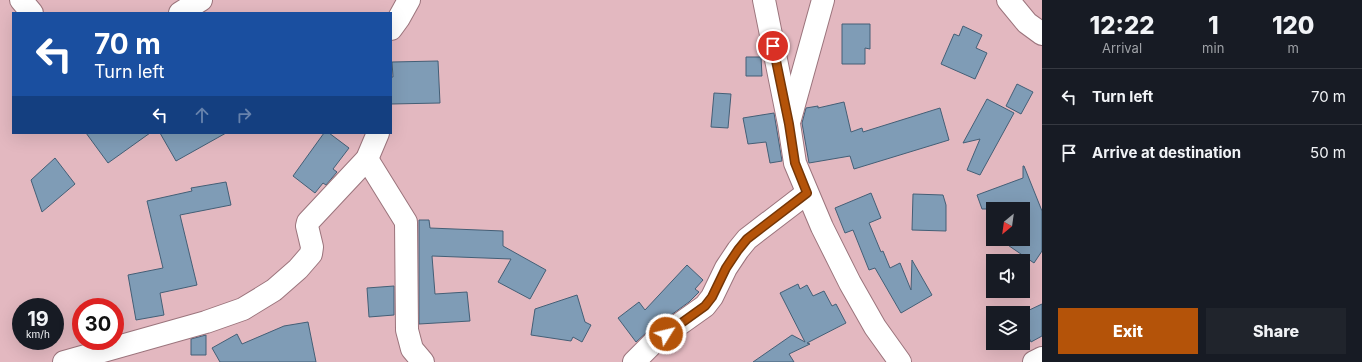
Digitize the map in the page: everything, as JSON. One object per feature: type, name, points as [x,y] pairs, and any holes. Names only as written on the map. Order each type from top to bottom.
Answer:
[{"type":"street","points":[[21,0],[31,12]]},
{"type":"street","points":[[182,12],[201,0]]},
{"type":"street","points":[[392,28],[409,0]]},
{"type":"street","points":[[764,0],[789,124],[795,163],[822,227],[850,283],[875,327],[900,362]]},
{"type":"street","points":[[789,124],[823,0]]},
{"type":"street","points":[[1008,0],[1027,24],[1042,34]]},
{"type":"street","points":[[64,362],[214,320],[243,309],[274,290],[298,269],[310,254],[312,247],[307,226],[310,218],[367,160],[378,134]]},
{"type":"street","points":[[367,160],[406,222],[407,330],[412,349],[423,362]]},
{"type":"street","points":[[634,362],[653,343],[705,306],[712,297],[726,268],[747,239],[807,193]]},
{"type":"street","points":[[1034,362],[1042,358]]},
{"type":"building","points":[[842,24],[870,24],[870,49],[865,48],[865,64],[842,64]]},
{"type":"building","points":[[963,26],[982,35],[976,48],[987,53],[975,79],[941,64],[954,34],[959,36]]},
{"type":"building","points":[[746,57],[761,57],[762,76],[746,76]]},
{"type":"building","points":[[438,61],[440,103],[392,104],[392,62]]},
{"type":"building","points":[[1017,84],[1033,92],[1021,114],[1006,106]]},
{"type":"building","points":[[714,93],[731,94],[728,128],[711,127]]},
{"type":"building","points":[[987,99],[1014,113],[980,175],[967,170],[980,139],[963,143]]},
{"type":"building","points":[[844,102],[851,132],[862,128],[863,132],[940,108],[949,140],[854,169],[850,156],[809,163],[802,123],[806,108],[818,106],[818,108]]},
{"type":"building","points":[[774,113],[782,161],[770,163],[766,142],[748,144],[743,118]]},
{"type":"building","points":[[87,134],[149,134],[108,163]]},
{"type":"building","points":[[161,134],[224,134],[176,161]]},
{"type":"building","points":[[323,134],[330,134],[349,148],[333,169],[337,172],[326,185],[323,183],[315,193],[293,176]]},
{"type":"building","points":[[55,158],[75,184],[42,212],[31,180]]},
{"type":"building","points":[[1024,166],[1042,211],[1042,251],[1034,263],[1030,260],[1030,254],[1021,254],[1009,246],[1030,246],[1030,202],[986,202],[986,209],[982,209],[977,195],[1023,178]]},
{"type":"building","points":[[226,182],[231,205],[180,215],[197,285],[160,293],[164,315],[136,320],[128,275],[163,268],[147,201],[192,191],[191,188]]},
{"type":"building","points":[[871,193],[881,218],[869,223],[881,252],[883,251],[890,268],[900,263],[911,290],[912,260],[932,295],[901,313],[875,268],[869,270],[853,230],[845,233],[835,208]]},
{"type":"building","points":[[913,194],[943,195],[946,205],[946,231],[912,230]]},
{"type":"building","points":[[419,220],[429,220],[430,228],[503,231],[503,246],[546,270],[530,299],[498,282],[511,259],[432,256],[435,294],[467,292],[470,321],[419,324]]},
{"type":"building","points":[[687,265],[703,280],[695,289],[699,292],[689,302],[636,342],[618,318],[639,302],[645,310]]},
{"type":"building","points":[[798,284],[800,289],[807,285],[813,296],[824,291],[832,306],[836,304],[846,323],[807,343],[810,344],[789,354],[794,362],[753,362],[792,335],[805,342],[780,293]]},
{"type":"building","points":[[394,286],[394,315],[369,317],[367,288]]},
{"type":"building","points":[[577,295],[585,322],[591,325],[582,342],[573,337],[571,341],[531,335],[535,309]]},
{"type":"building","points":[[1042,304],[1042,336],[1031,342],[1030,340],[1030,310]]},
{"type":"building","points":[[308,322],[316,362],[220,362],[212,348],[237,334],[242,344],[284,326]]},
{"type":"building","points":[[206,335],[206,355],[191,355],[191,339]]},
{"type":"route","points":[[666,334],[705,306],[712,297],[726,268],[747,239],[779,216],[807,193],[795,163],[789,124],[773,46]]}]
